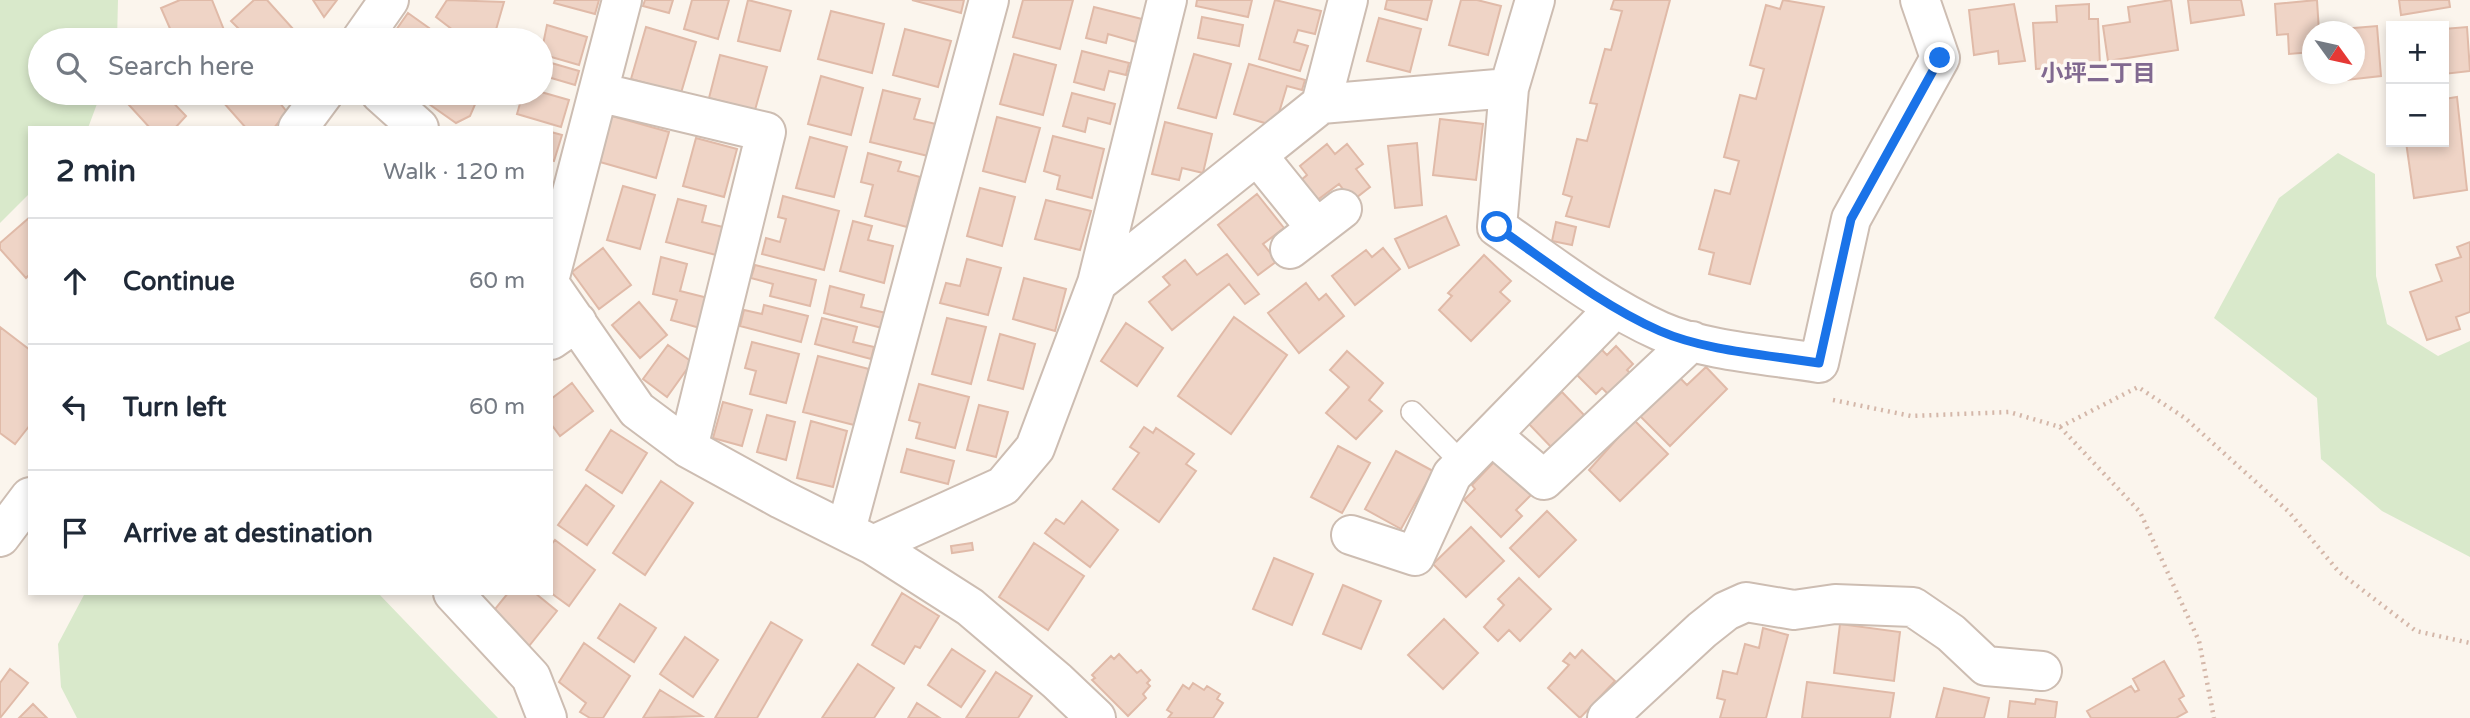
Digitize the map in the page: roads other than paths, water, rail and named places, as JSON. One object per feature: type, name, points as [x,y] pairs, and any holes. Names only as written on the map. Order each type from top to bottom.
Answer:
[{"type":"street","points":[[369,28],[389,0]]},
{"type":"street","points":[[553,265],[622,0]]},
{"type":"street","points":[[860,537],[989,0]]},
{"type":"street","points":[[860,537],[1003,486],[1035,448],[1097,283],[1167,0]]},
{"type":"street","points":[[1321,104],[1348,0]]},
{"type":"street","points":[[1535,0],[1509,88],[1497,227],[1615,308],[1661,332],[1692,341],[1819,363],[1851,219],[1940,58],[1920,0]]},
{"type":"street","points":[[1097,283],[1321,104],[1509,88]]},
{"type":"street","points":[[598,92],[765,132],[688,447]]},
{"type":"street","points":[[299,126],[315,105]]},
{"type":"street","points":[[393,105],[417,126]]},
{"type":"street","points":[[1257,155],[1316,229]]},
{"type":"street","points":[[553,293],[564,331],[637,410],[688,447],[781,499],[860,537],[970,607],[1096,718]]},
{"type":"street","points":[[1351,535],[1415,556],[1452,475],[1493,436],[1504,418],[1615,308]]},
{"type":"street","points":[[1493,436],[1544,480],[1692,341]]},
{"type":"street","points":[[0,537],[28,500]]},
{"type":"street","points":[[455,595],[531,677],[547,718]]},
{"type":"street","points":[[1606,718],[1702,630],[1726,611],[1746,602],[1794,610],[1835,604],[1913,607],[1951,633],[1986,667],[2042,671]]},
{"type":"lane","points":[[1412,412],[1463,464]]},
{"type":"district","name":"小坪二丁目","points":[[2098,73]]}]
